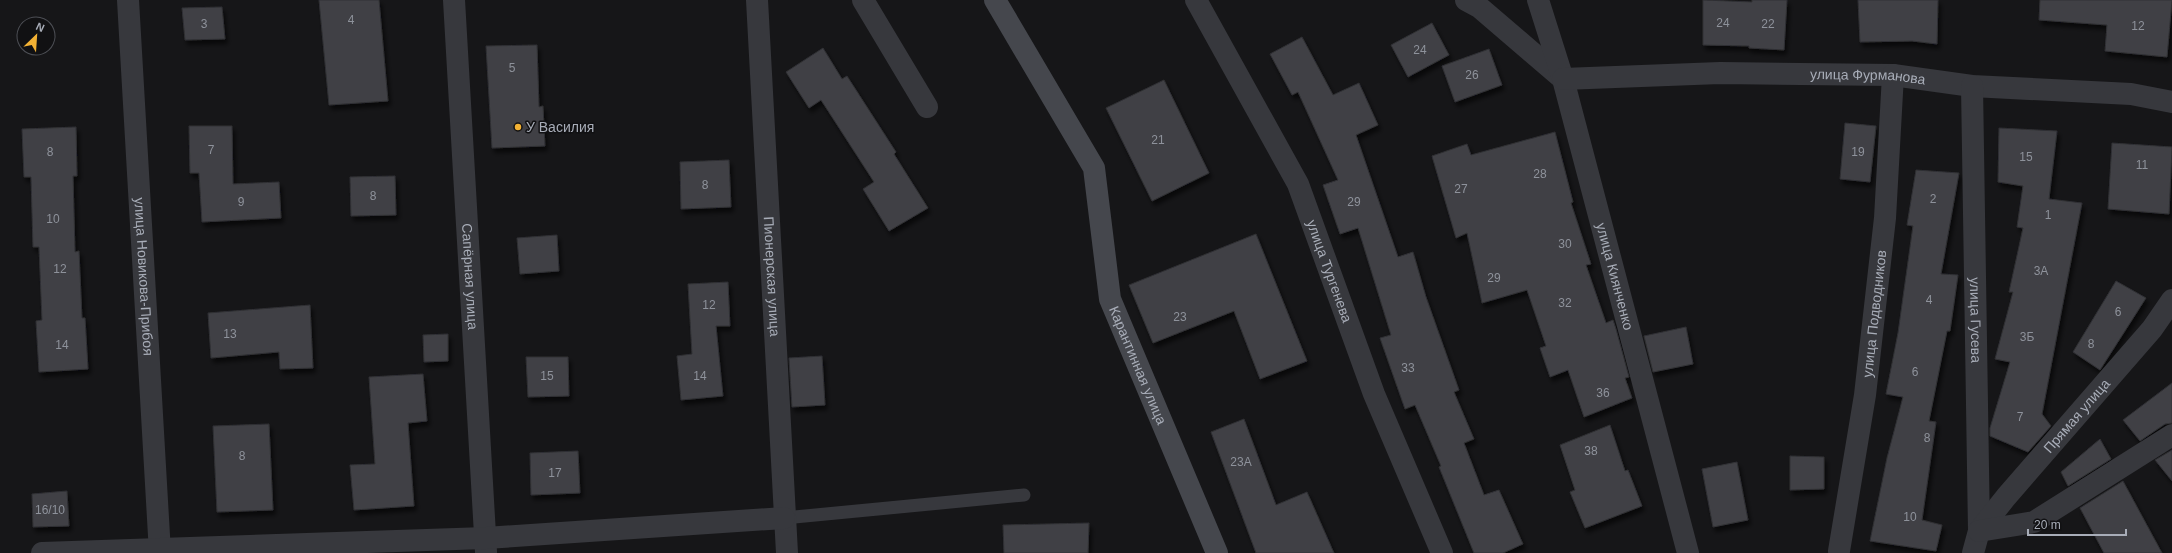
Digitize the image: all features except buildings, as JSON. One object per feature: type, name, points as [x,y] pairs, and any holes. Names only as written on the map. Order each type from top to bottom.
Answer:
[{"type":"main road","name":"Карантинная улица","points":[[994,0],[1094,168],[1110,299],[1217,553]]},
{"type":"street","name":"улица Новикова-Прибоя","points":[[128,0],[160,551]]},
{"type":"street","name":"Сапёрная улица","points":[[454,0],[486,546]]},
{"type":"street","name":"Пионерская улица","points":[[757,0],[787,553]]},
{"type":"street","points":[[863,0],[928,107]]},
{"type":"street","name":"улица Тургенева","points":[[1196,0],[1298,184],[1374,394],[1442,553]]},
{"type":"street","points":[[1466,0],[1479,7],[1563,78]]},
{"type":"street","name":"улица Киянченко","points":[[1538,0],[1563,78],[1688,553]]},
{"type":"street","name":"улица Фурманова","points":[[1563,78],[1720,73],[1894,75],[1972,86],[2131,94],[2172,102]]},
{"type":"street","name":"улица Подводников","points":[[1839,551],[1867,380],[1885,218],[1894,75]]},
{"type":"street","name":"улица Гусева","points":[[1972,86],[1979,532],[1973,553]]},
{"type":"street","name":"Прямая улица","points":[[1979,532],[2006,497],[2152,329],[2172,300]]},
{"type":"street","points":[[1979,532],[2034,522],[2172,435]]},
{"type":"street","points":[[42,553],[486,546],[784,518]]},
{"type":"lane","points":[[784,518],[1024,495]]},
{"type":"place","name":"У Василия","points":[[518,127]]}]
